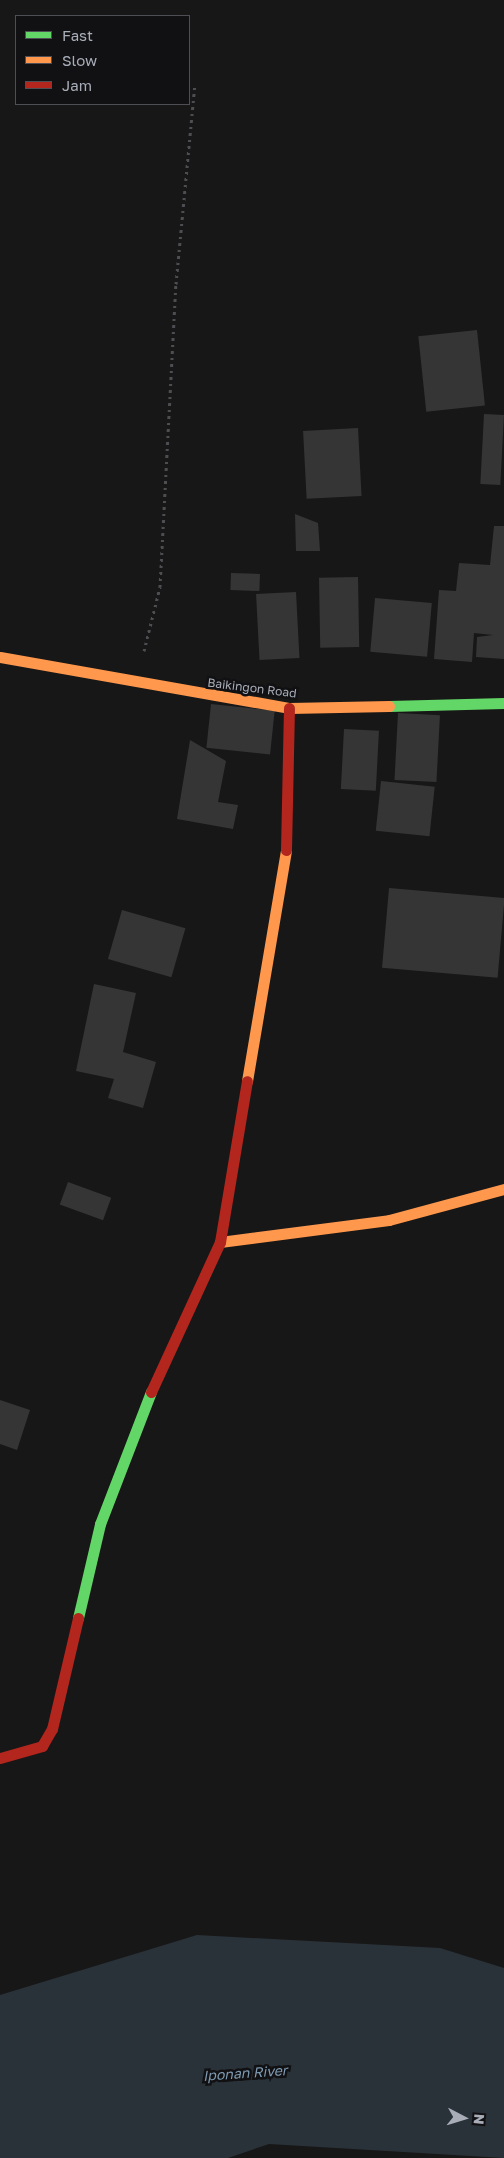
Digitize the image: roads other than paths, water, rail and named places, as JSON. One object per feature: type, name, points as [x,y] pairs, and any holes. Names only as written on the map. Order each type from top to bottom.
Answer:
[{"type":"street","name":"Baikingon Road","points":[[0,656],[136,683],[289,708],[504,703]]},
{"type":"street","points":[[0,1758],[42,1746],[52,1729],[100,1524],[160,1368],[220,1242],[288,835],[289,708]]},
{"type":"street","points":[[220,1242],[389,1220],[504,1189]]},
{"type":"water","name":"Iponan River","points":[[197,1935],[440,1948],[504,1968],[504,2158],[269,2144],[228,2158],[0,2158],[0,1995]]}]
